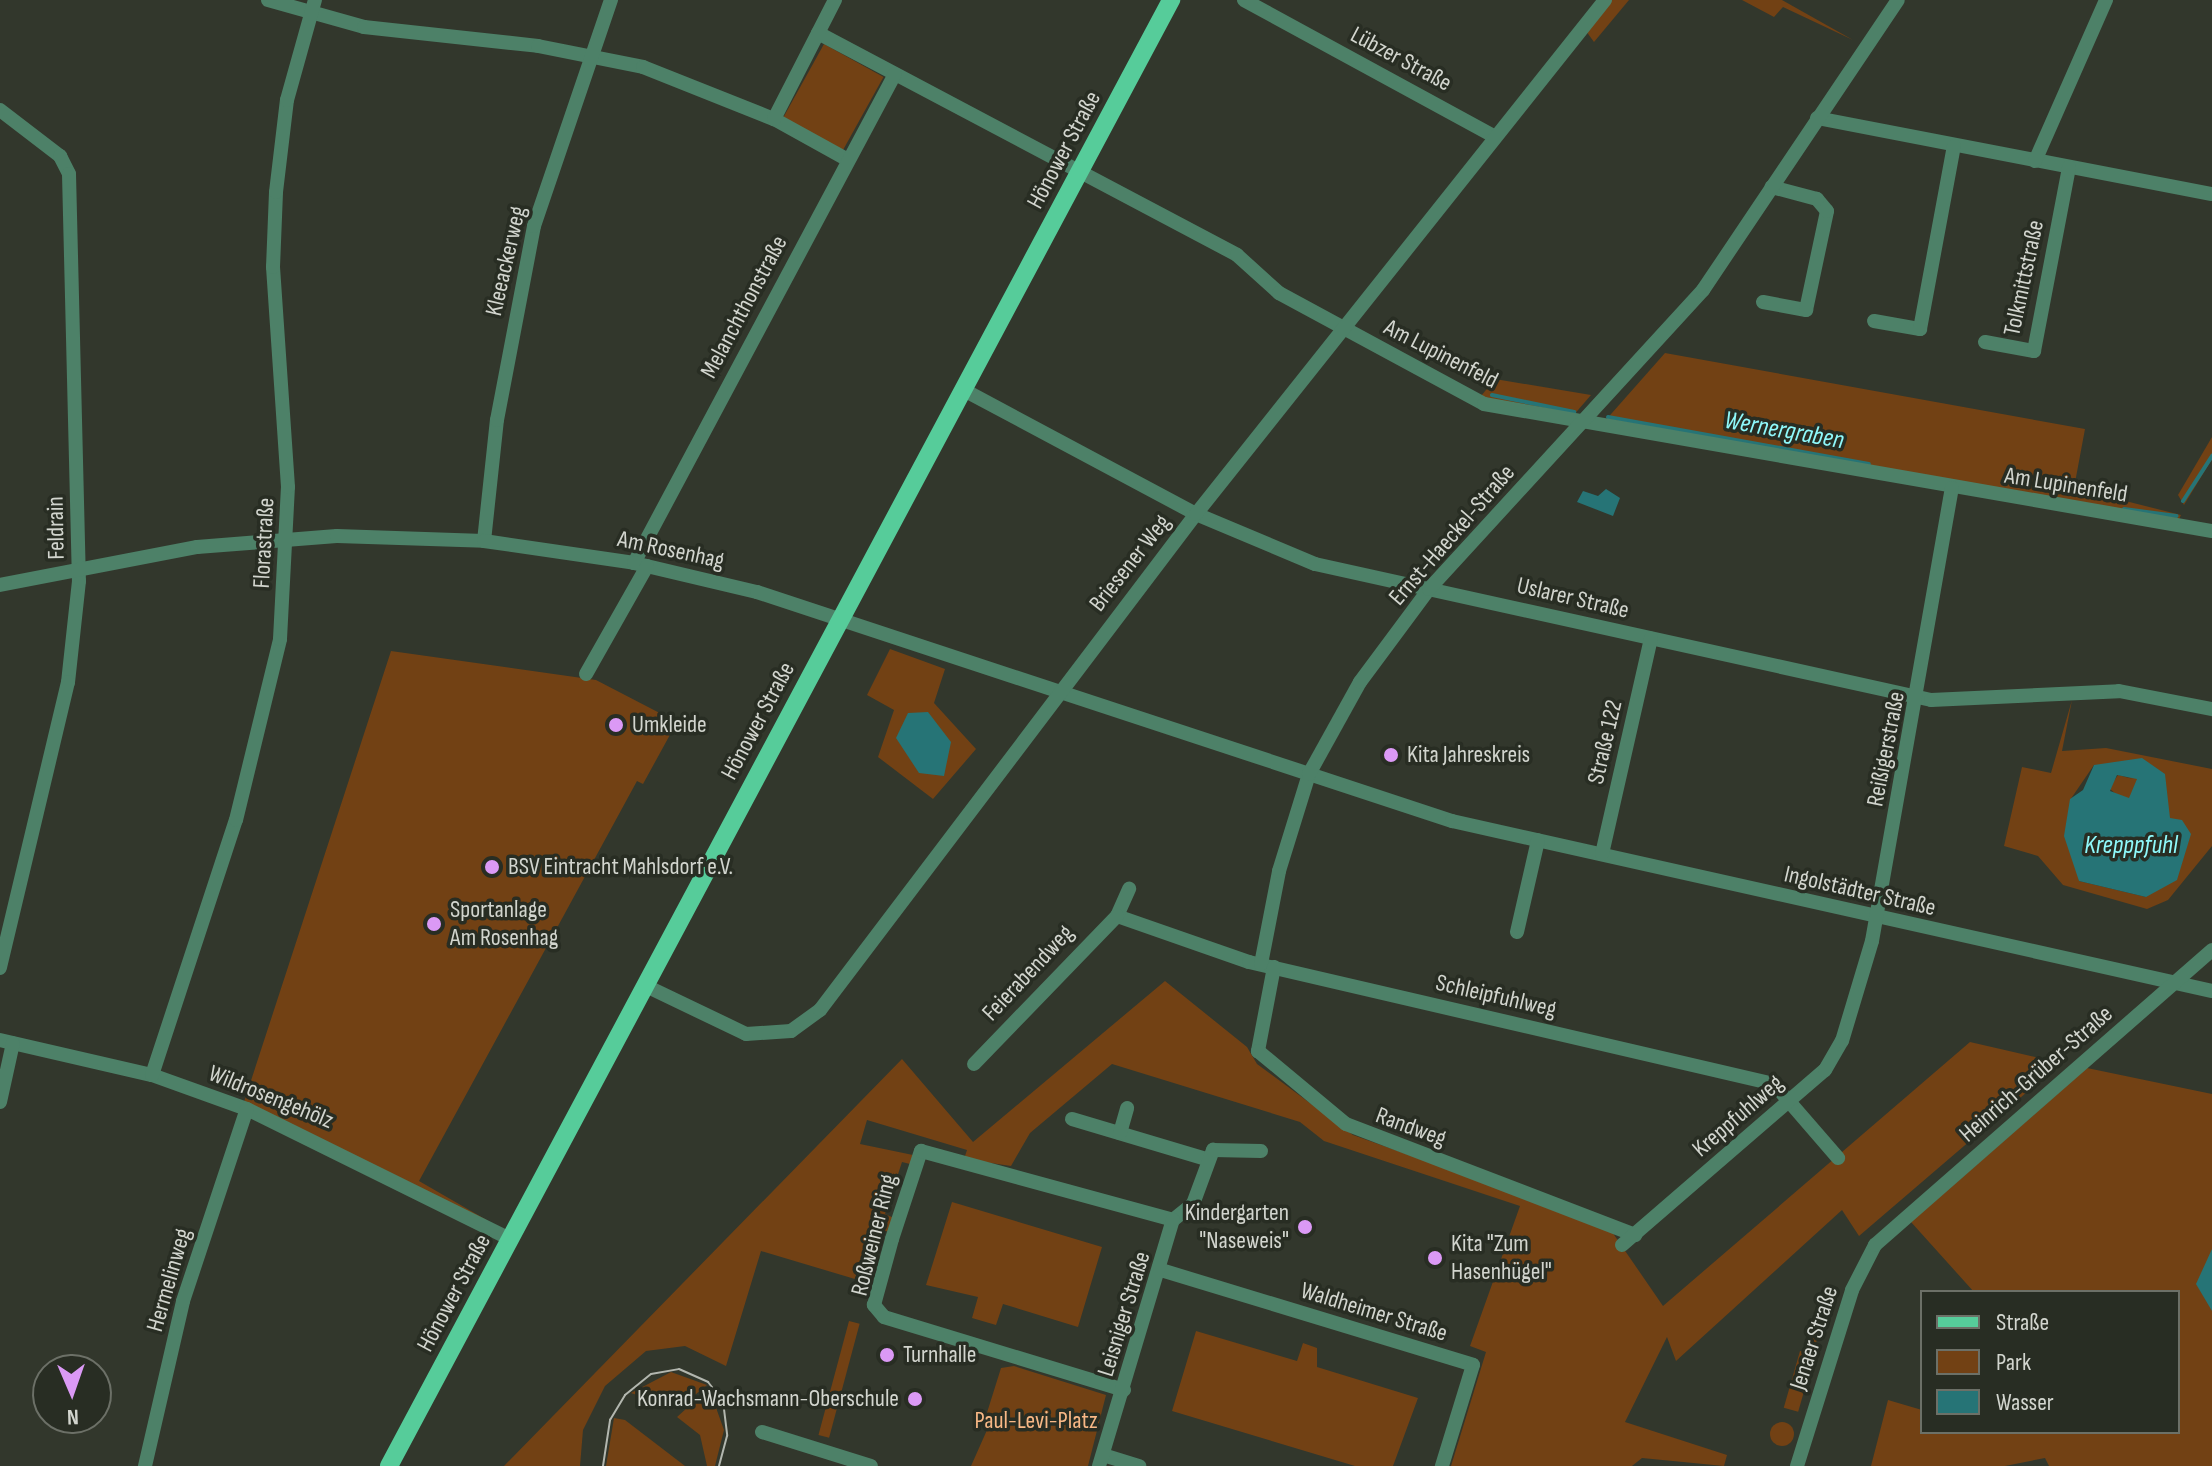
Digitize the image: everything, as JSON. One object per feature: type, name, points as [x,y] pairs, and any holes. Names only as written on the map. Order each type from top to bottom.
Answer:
[{"type":"main road","name":"Hönower Straße","points":[[389,1466],[1171,0]]},
{"type":"street","points":[[268,0],[310,15],[417,36],[590,53],[669,75],[774,119],[848,160]]},
{"type":"street","name":"Florastraße","points":[[152,1075],[256,750],[280,639],[288,539],[274,230],[287,100],[315,0]]},
{"type":"street","name":"Kleeackerweg","points":[[484,541],[497,420],[534,226],[590,53],[611,0]]},
{"type":"street","points":[[774,119],[835,0]]},
{"type":"street","name":"Lübzer Straße","points":[[1244,0],[1493,136]]},
{"type":"street","name":"Briesener Weg","points":[[646,986],[746,1034],[801,1026],[820,1010],[1196,514],[1493,136],[1605,0]]},
{"type":"street","name":"Ernst-Haeckel-Straße","points":[[1268,965],[1279,871],[1309,774],[1360,682],[1429,589],[1703,290],[1898,0]]},
{"type":"street","points":[[2035,161],[2106,0]]},
{"type":"street","name":"Am Lupinenfeld","points":[[818,33],[1237,255],[1279,293],[1484,404],[2212,531]]},
{"type":"street","name":"Melanchthonstraße","points":[[586,674],[629,590],[638,564],[895,74]]},
{"type":"street","name":"Feldrain","points":[[0,110],[60,156],[69,174],[79,565],[68,682],[0,968]]},
{"type":"street","points":[[1817,118],[2212,194]]},
{"type":"street","points":[[1874,321],[1920,329],[1954,146]]},
{"type":"street","name":"Tolkmittstraße","points":[[1985,342],[2034,351],[2069,167]]},
{"type":"street","points":[[1763,302],[1806,310],[1827,211],[1817,199],[1772,187]]},
{"type":"street","name":"Uslarer Straße","points":[[962,389],[1196,514],[1284,556],[1919,698],[2119,691],[2212,709]]},
{"type":"street","name":"Reißigerstraße","points":[[1851,1016],[1875,918],[1919,698],[1952,488]]},
{"type":"street","name":"Am Rosenhag","points":[[0,585],[79,565],[288,539],[484,541],[638,564],[839,620],[1309,774]]},
{"type":"street","name":"Straße 122","points":[[1602,854],[1651,639]]},
{"type":"street","name":"Ingolstädter Straße","points":[[1309,774],[1538,840],[1875,918],[2212,991]]},
{"type":"street","points":[[1517,932],[1538,840]]},
{"type":"street","points":[[1117,916],[1129,889]]},
{"type":"street","name":"Schleipfuhlweg","points":[[1117,916],[1268,965],[1774,1084],[1838,1158]]},
{"type":"street","name":"Feierabendweg","points":[[974,1064],[1117,916]]},
{"type":"street","name":"Heinrich-Grüber-Straße","points":[[1888,1230],[2212,950]]},
{"type":"street","name":"Randweg","points":[[1268,965],[1258,1051],[1346,1124],[1635,1235]]},
{"type":"street","name":"Kreppfuhlweg","points":[[1635,1235],[1832,1062],[1851,1016]]},
{"type":"street","points":[[0,1102],[7,1041]]},
{"type":"street","name":"Wildrosengehölz","points":[[7,1041],[152,1075],[247,1109],[510,1239]]},
{"type":"street","points":[[1120,1133],[1127,1108]]},
{"type":"street","name":"Hermelinweg","points":[[145,1466],[183,1301],[247,1109]]},
{"type":"street","points":[[1072,1119],[1206,1159]]},
{"type":"street","points":[[1173,1220],[1193,1204],[1206,1159],[1223,1145],[1261,1151]]},
{"type":"street","name":"Roßweiner Ring","points":[[1124,1390],[884,1317],[874,1305],[892,1239],[921,1151],[1173,1220]]},
{"type":"street","name":"Leisniger Straße","points":[[1101,1461],[1161,1270],[1173,1220]]},
{"type":"street","name":"Jenaer Straße","points":[[1797,1466],[1862,1263],[1888,1230]]},
{"type":"street","points":[[1622,1245],[1635,1235]]},
{"type":"street","name":"Waldheimer Straße","points":[[1161,1270],[1473,1365],[1442,1466]]},
{"type":"street","points":[[762,1432],[871,1466]]},
{"type":"street","points":[[1101,1461],[1139,1466]]},
{"type":"green space","points":[[1612,0],[1629,0],[1594,42],[1586,31]]},
{"type":"green space","points":[[1742,0],[1782,0],[1853,40],[1783,7],[1774,17]]},
{"type":"green space","points":[[824,44],[883,77],[843,150],[783,117]]},
{"type":"green space","points":[[1665,353],[2085,429],[2074,488],[2181,515],[2178,521],[1604,422]]},
{"type":"green space","points":[[1495,379],[1591,395],[1572,417],[1492,403],[1481,396]]},
{"type":"green space","points":[[2212,437],[2212,459],[2184,505],[2178,495]]},
{"type":"green space","points":[[890,649],[945,669],[934,703],[976,749],[933,799],[878,757],[894,710],[867,695]]},
{"type":"green space","name":"Sportanlage Am Rosenhag","points":[[391,651],[596,680],[677,722],[643,784],[637,781],[419,1181],[497,1226],[244,1102]]},
{"type":"green space","points":[[2072,700],[2062,751],[2106,748],[2212,769],[2212,846],[2168,900],[2147,909],[2063,885],[2038,856],[2004,846],[2022,767],[2051,773]],"holes":[[[2094,765],[2133,779],[2118,775],[2109,788],[2131,808],[2146,897],[2079,881],[2070,800]]]},
{"type":"green space","points":[[1165,981],[1247,1047],[1257,1064],[1353,1135],[1608,1226],[1663,1306],[1970,1042],[2061,1063],[1859,1236],[1842,1210],[1676,1361],[1667,1337],[1625,1422],[1727,1455],[1724,1466],[1642,1458],[1632,1466],[1451,1466],[1486,1352],[1470,1346],[1520,1206],[1324,1141],[1300,1122],[1112,1064],[1030,1133],[1011,1166],[964,1159],[967,1150],[867,1120],[860,1144],[913,1155],[910,1164],[902,1162],[885,1214],[894,1218],[890,1232],[881,1230],[865,1282],[761,1251],[726,1366],[685,1346],[646,1351],[605,1386],[583,1430],[580,1466],[504,1466],[902,1059],[973,1142]]},
{"type":"green space","points":[[2087,1068],[2212,1094],[2212,1466],[2049,1466],[2045,1458],[2005,1466],[1871,1466],[1888,1400],[1920,1409],[1920,1434],[2180,1434],[2180,1290],[1972,1290],[1911,1222]]},
{"type":"green space","points":[[952,1202],[1102,1247],[1078,1327],[1003,1304],[996,1325],[972,1318],[978,1297],[926,1285]]},
{"type":"green space","points":[[1824,1288],[1833,1291],[1814,1349],[1807,1344]]},
{"type":"green space","points":[[849,1321],[860,1324],[829,1438],[818,1435]]},
{"type":"green space","points":[[1196,1331],[1297,1361],[1303,1343],[1317,1348],[1317,1367],[1418,1398],[1393,1466],[1355,1466],[1172,1411]]},
{"type":"green space","points":[[1800,1351],[1814,1355],[1798,1412],[1784,1408]]},
{"type":"green space","name":"Paul-Levi-Platz","points":[[1014,1366],[1106,1395],[1088,1466],[971,1466],[991,1421],[985,1419],[1001,1368]]},
{"type":"green space","points":[[671,1372],[707,1385],[678,1409],[631,1393]]},
{"type":"green space","points":[[709,1388],[724,1430],[715,1466],[707,1466],[700,1435],[677,1417]]},
{"type":"green space","points":[[614,1418],[625,1420],[685,1466],[606,1466]]},
{"type":"green space","points":[[1782,1422],[1791,1425],[1794,1434],[1791,1443],[1782,1446],[1773,1443],[1770,1434],[1773,1425]]},
{"type":"water","points":[[1606,489],[1620,498],[1613,516],[1577,502],[1583,491],[1598,496]]},
{"type":"water","points":[[928,712],[951,742],[944,776],[919,773],[896,738],[908,713]]},
{"type":"water","name":"Krepppfuhl","points":[[2142,758],[2165,774],[2170,818],[2182,820],[2191,834],[2177,880],[2146,897],[2079,881],[2064,836],[2070,799],[2083,790],[2094,765]],"holes":[[[2117,775],[2137,779],[2129,798],[2110,791]]]},
{"type":"water","points":[[2212,1249],[2212,1311],[2196,1284]]},
{"type":"waterway","name":"Wernergraben","points":[[1492,395],[1574,412]]},
{"type":"waterway","name":"Wernergraben","points":[[1608,417],[1869,464]]},
{"type":"waterway","name":"Wernergraben","points":[[2183,501],[2212,456]]},
{"type":"waterway","name":"Wernergraben","points":[[2124,509],[2177,516]]},
{"type":"tram line","points":[[603,1466],[610,1420],[625,1395],[651,1374],[679,1369],[708,1382],[723,1401],[727,1436],[719,1466]]},
{"type":"place","name":"Umkleide","points":[[616,725]]},
{"type":"place","name":"Kita Jahreskreis","points":[[1391,755]]},
{"type":"place","name":"BSV Eintracht Mahlsdorf e.V.","points":[[492,867]]},
{"type":"place","name":"Sportanlage Am Rosenhag","points":[[434,924]]},
{"type":"place","name":"Kindergarten \"Naseweis\"","points":[[1305,1227]]},
{"type":"place","name":"Kita \"Zum Hasenhügel\"","points":[[1435,1258]]},
{"type":"place","name":"Turnhalle","points":[[887,1355]]},
{"type":"place","name":"Konrad-Wachsmann-Oberschule","points":[[915,1399]]}]
